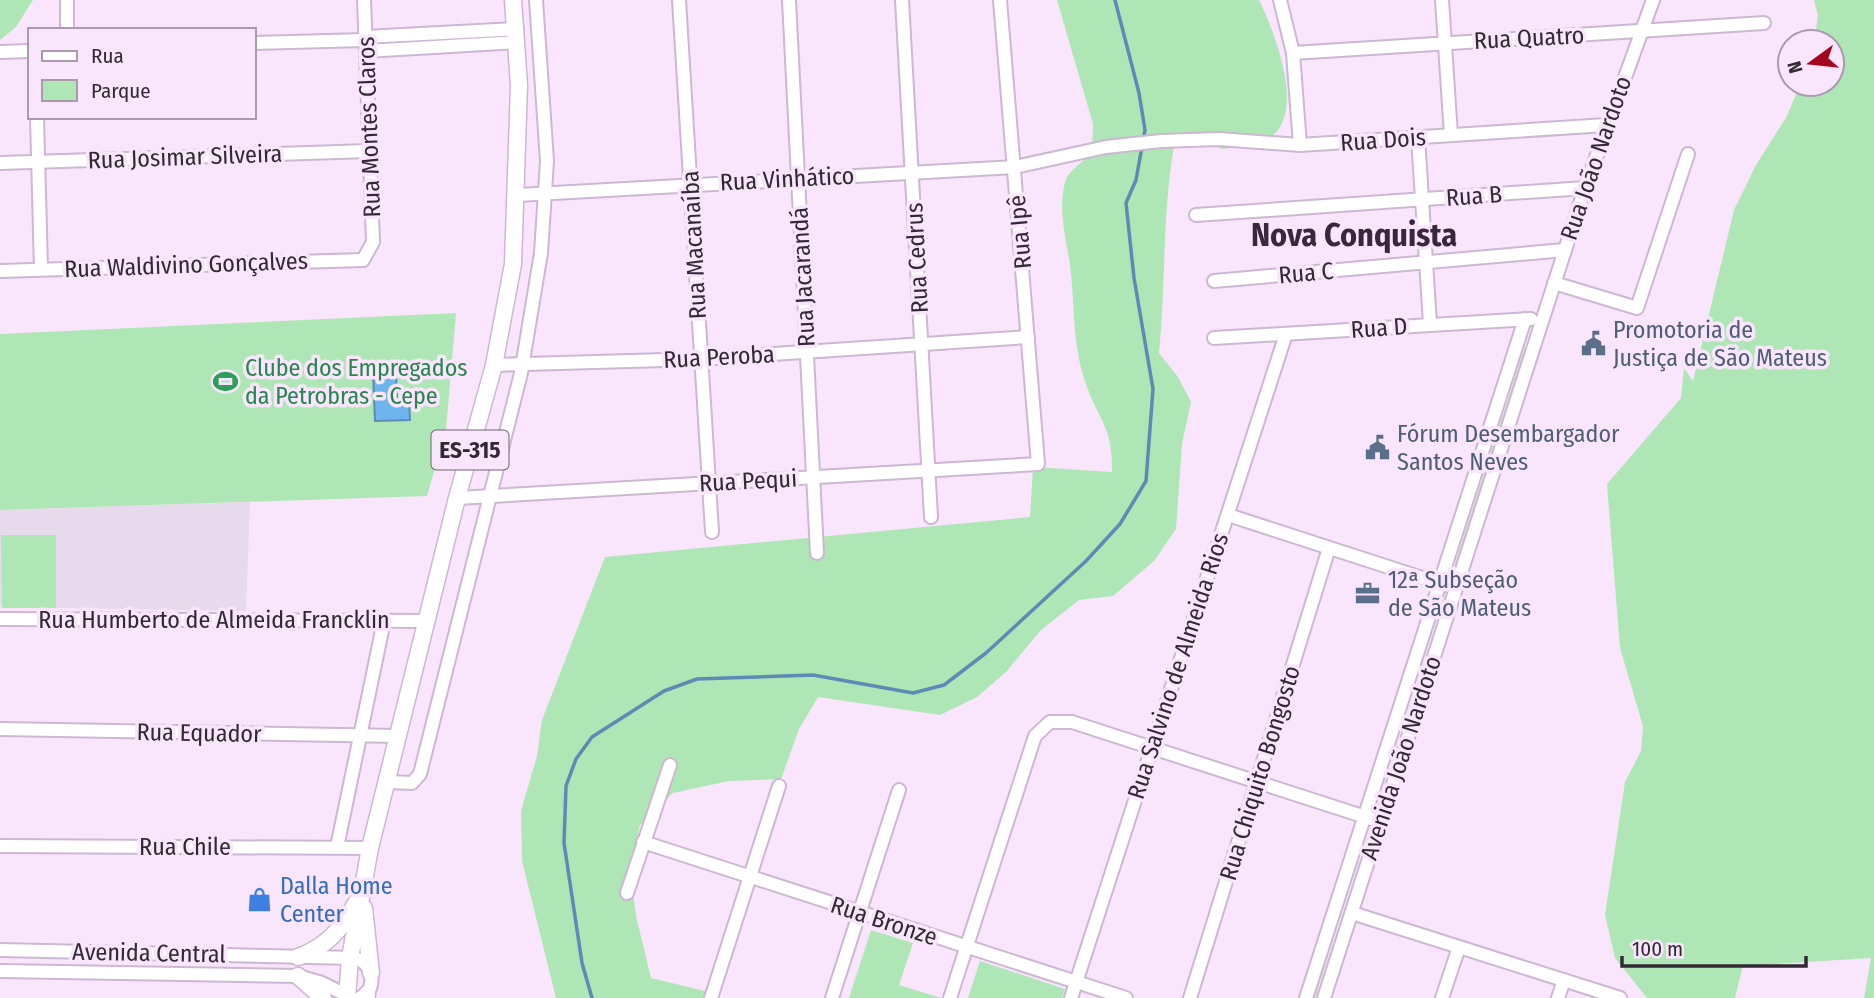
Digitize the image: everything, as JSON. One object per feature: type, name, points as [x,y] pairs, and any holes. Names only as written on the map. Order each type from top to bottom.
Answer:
[{"type":"main road","name":"ES-315","points":[[357,997],[350,958],[370,848],[389,782],[457,498],[494,365],[513,264],[518,195],[517,36],[513,0]]},
{"type":"main road","points":[[298,957],[324,945],[339,930],[362,892]]},
{"type":"main road","points":[[362,892],[371,973]]},
{"type":"main road","points":[[298,976],[323,998]]},
{"type":"street","points":[[66,0],[67,28]]},
{"type":"street","name":"Rua Montes Claros","points":[[364,0],[373,242],[369,254]]},
{"type":"street","points":[[389,782],[412,783],[420,774],[523,364],[541,253],[547,161],[536,0]]},
{"type":"street","name":"Rua Macanaíba","points":[[679,0],[712,532]]},
{"type":"street","name":"Rua Jacarandá","points":[[789,0],[817,553]]},
{"type":"street","name":"Rua Cedrus","points":[[902,0],[931,517]]},
{"type":"street","name":"Rua Ipê","points":[[1000,0],[1038,464]]},
{"type":"street","points":[[1280,0],[1293,53],[1300,145]]},
{"type":"street","points":[[1442,0],[1451,135]]},
{"type":"street","name":"Rua João Nardoto","points":[[1544,318],[1606,125],[1653,0]]},
{"type":"street","name":"Rua Quatro","points":[[1293,53],[1764,23]]},
{"type":"street","points":[[256,43],[517,36]]},
{"type":"street","points":[[0,52],[28,51]]},
{"type":"street","points":[[37,119],[41,269]]},
{"type":"street","name":"Rua Dois","points":[[1015,167],[1105,147],[1161,141],[1219,139],[1300,145],[1606,125]]},
{"type":"street","points":[[1418,138],[1430,324]]},
{"type":"street","name":"Rua Josimar Silveira","points":[[0,163],[369,151]]},
{"type":"street","points":[[1554,283],[1637,308],[1688,154]]},
{"type":"street","name":"Rua Vinhático","points":[[518,195],[1015,167]]},
{"type":"street","name":"Rua B","points":[[1196,215],[1585,188]]},
{"type":"street","name":"Rua C","points":[[1214,281],[1565,250]]},
{"type":"street","name":"Rua Waldivino Gonçalves","points":[[0,271],[363,260],[369,254]]},
{"type":"street","name":"Rua D","points":[[1214,338],[1544,318]]},
{"type":"street","name":"Avenida João Nardoto","points":[[1324,998],[1544,318]]},
{"type":"street","name":"Avenida João Nardoto","points":[[1306,998],[1437,583],[1525,319]]},
{"type":"street","name":"Rua Salvino de Almeida Rios","points":[[1071,998],[1286,334]]},
{"type":"street","name":"Rua Peroba","points":[[494,365],[700,359],[1028,337]]},
{"type":"street","name":"Rua Pequi","points":[[457,498],[1038,464]]},
{"type":"street","points":[[1228,514],[1455,588]]},
{"type":"street","name":"Rua Chiquito Bongosto","points":[[1190,998],[1329,548]]},
{"type":"street","name":"Rua Humberto de Almeida Francklin","points":[[0,619],[427,621]]},
{"type":"street","points":[[337,847],[384,621]]},
{"type":"street","points":[[950,998],[1035,736],[1050,722],[1072,722],[1381,822]]},
{"type":"street","name":"Rua Equador","points":[[0,729],[399,736]]},
{"type":"street","points":[[627,893],[670,765]]},
{"type":"street","points":[[711,998],[779,786]]},
{"type":"street","points":[[832,998],[899,790]]},
{"type":"street","name":"Rua Bronze","points":[[643,842],[1126,998]]},
{"type":"street","name":"Rua Chile","points":[[0,846],[370,848]]},
{"type":"street","points":[[1352,913],[1620,998]]},
{"type":"street","points":[[1442,998],[1459,947]]},
{"type":"street","name":"Avenida Central","points":[[0,950],[350,958]]},
{"type":"street","points":[[350,958],[364,961],[371,973],[372,984],[357,997]]},
{"type":"street","name":"Avenida Central","points":[[0,971],[298,976],[357,997]]},
{"type":"street","points":[[1558,998],[1563,980]]},
{"type":"shaded area","points":[[250,502],[246,611],[0,607],[0,510]]},
{"type":"green space","points":[[0,0],[33,0],[16,27],[0,40]]},
{"type":"green space","points":[[1057,0],[1259,0],[1272,29],[1283,65],[1287,101],[1284,117],[1273,135],[1252,144],[1222,149],[1210,143],[1174,146],[1168,198],[1159,353],[1178,377],[1191,402],[1182,444],[1176,529],[1154,561],[1113,596],[1079,600],[1041,630],[1006,672],[977,697],[940,715],[818,697],[799,729],[781,779],[729,781],[673,793],[640,825],[630,870],[636,916],[651,978],[709,992],[707,998],[556,998],[522,861],[521,811],[537,756],[542,720],[605,557],[1030,517],[1033,467],[1112,472],[1110,443],[1090,395],[1078,352],[1062,211],[1066,179],[1092,153],[1093,124]]},
{"type":"green space","points":[[1814,0],[1874,0],[1874,998],[1864,998],[1871,958],[1743,966],[1735,998],[1647,998],[1615,958],[1605,915],[1625,782],[1641,751],[1643,726],[1620,648],[1607,484],[1681,398],[1684,368],[1693,381],[1734,210],[1794,98],[1846,98],[1846,28],[1816,28],[1818,16]]},
{"type":"green space","name":"Clube dos Empregados da Petrobras - Cepe","points":[[456,313],[446,430],[427,496],[0,510],[0,334]]},
{"type":"green space","points":[[1525,347],[1526,349],[1456,565],[1455,564]]},
{"type":"green space","points":[[1,535],[56,535],[56,608],[2,608]]},
{"type":"green space","points":[[1442,595],[1443,597],[1373,814],[1372,812]]},
{"type":"green space","points":[[1367,828],[1315,998],[1312,998]]},
{"type":"green space","points":[[871,930],[913,943],[899,985],[941,998],[849,998]]},
{"type":"green space","points":[[980,961],[1065,989],[1062,998],[968,998]]},
{"type":"water","points":[[396,372],[397,402],[409,401],[410,420],[375,421],[373,373]]},
{"type":"waterway","points":[[592,998],[582,963],[564,843],[566,786],[576,759],[592,737],[664,691],[697,679],[813,675],[913,693],[944,685],[986,653],[1086,561],[1120,524],[1146,481],[1153,389],[1134,278],[1126,203],[1136,180],[1145,130],[1139,93],[1115,0]]},
{"type":"place","name":"Promotoria de Justiça de São Mateus","points":[[1593,344]]},
{"type":"place","name":"Clube dos Empregados da Petrobras - Cepe","points":[[225,382]]},
{"type":"place","name":"Fórum Desembargador Santos Neves","points":[[1377,448]]},
{"type":"place","name":"12ª Subseção de São Mateus","points":[[1368,594]]},
{"type":"place","name":"Dalla Home Center","points":[[260,900]]},
{"type":"district","name":"Nova Conquista","points":[[1354,235]]}]
